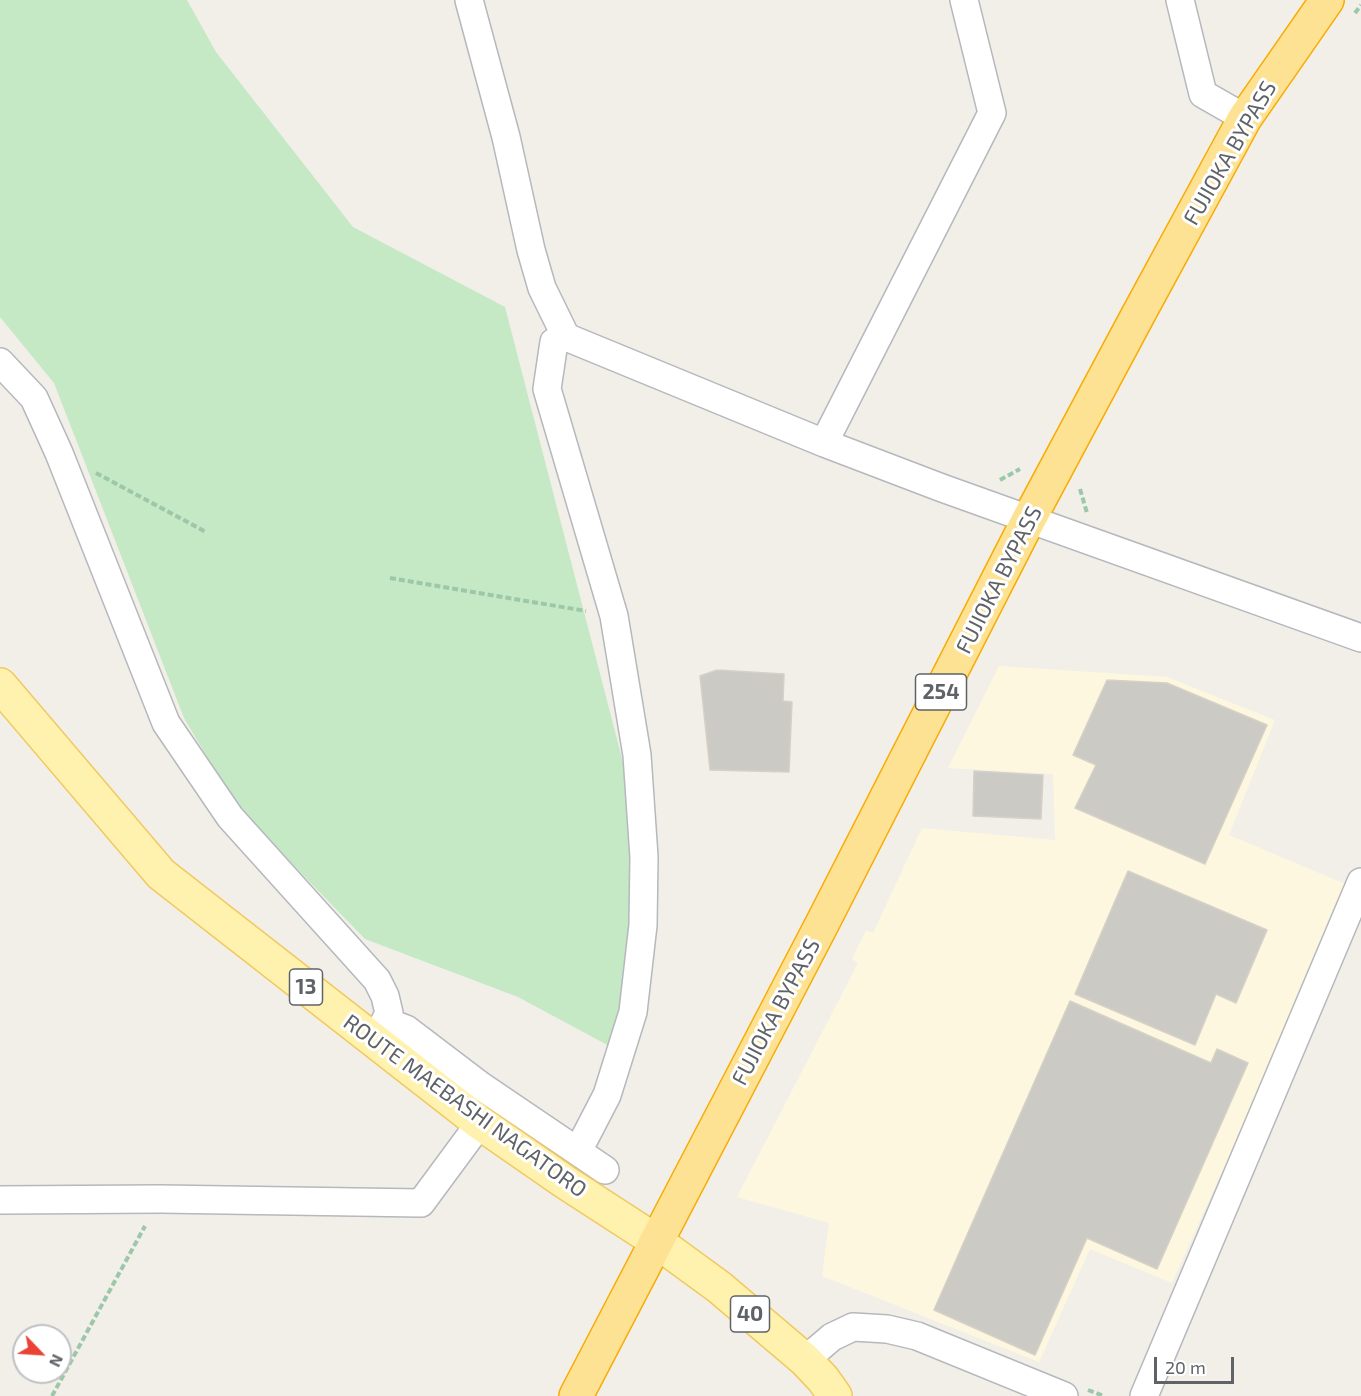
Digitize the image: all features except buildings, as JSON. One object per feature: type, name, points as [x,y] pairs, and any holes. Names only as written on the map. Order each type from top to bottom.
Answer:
[{"type":"highway","name":"FUJIOKA BYPASS","points":[[576,1396],[822,924],[1029,519],[1245,118],[1341,7]]},
{"type":"main road","name":"ROUTE MAEBASHI NAGATORO","points":[[0,685],[161,874],[380,1031],[480,1123],[656,1241]]},
{"type":"main road","name":"40","points":[[656,1241],[718,1287],[805,1360],[835,1396]]},
{"type":"street","points":[[469,0],[506,137],[536,269],[542,288],[566,337],[824,443],[1361,638]]},
{"type":"street","points":[[824,443],[992,113],[964,0]]},
{"type":"street","points":[[1180,0],[1203,94],[1245,118]]},
{"type":"street","points":[[566,337],[554,342],[547,389],[614,616],[637,755],[644,857],[643,925],[633,1012],[607,1095],[578,1151]]},
{"type":"street","points":[[0,362],[34,398],[59,453],[166,723],[230,817],[377,981],[385,996],[389,1013],[380,1031]]},
{"type":"street","points":[[1144,1396],[1361,882]]},
{"type":"street","points":[[380,1031],[406,1029],[481,1086],[605,1170]]},
{"type":"street","points":[[0,1200],[160,1199],[421,1203],[480,1123]]},
{"type":"street","points":[[805,1360],[832,1337],[853,1327],[887,1329],[917,1336],[1064,1396]]},
{"type":"path","points":[[1341,7],[1361,5]]},
{"type":"path","points":[[59,453],[206,532]]},
{"type":"path","points":[[1085,479],[1079,489],[1089,517]]},
{"type":"path","points":[[390,579],[614,616]]},
{"type":"path","points":[[52,1396],[160,1199]]},
{"type":"shaded area","points":[[999,666],[1167,677],[1275,720],[1229,835],[1350,886],[1172,1283],[1090,1249],[1039,1362],[822,1276],[829,1223],[737,1197],[858,963],[852,959],[866,930],[873,933],[922,828],[1055,840],[1053,774],[948,768]]},
{"type":"green space","points":[[0,0],[187,0],[216,52],[353,227],[505,307],[626,774],[636,897],[613,1048],[518,997],[365,939],[236,806],[184,718],[54,383],[0,317]]}]
